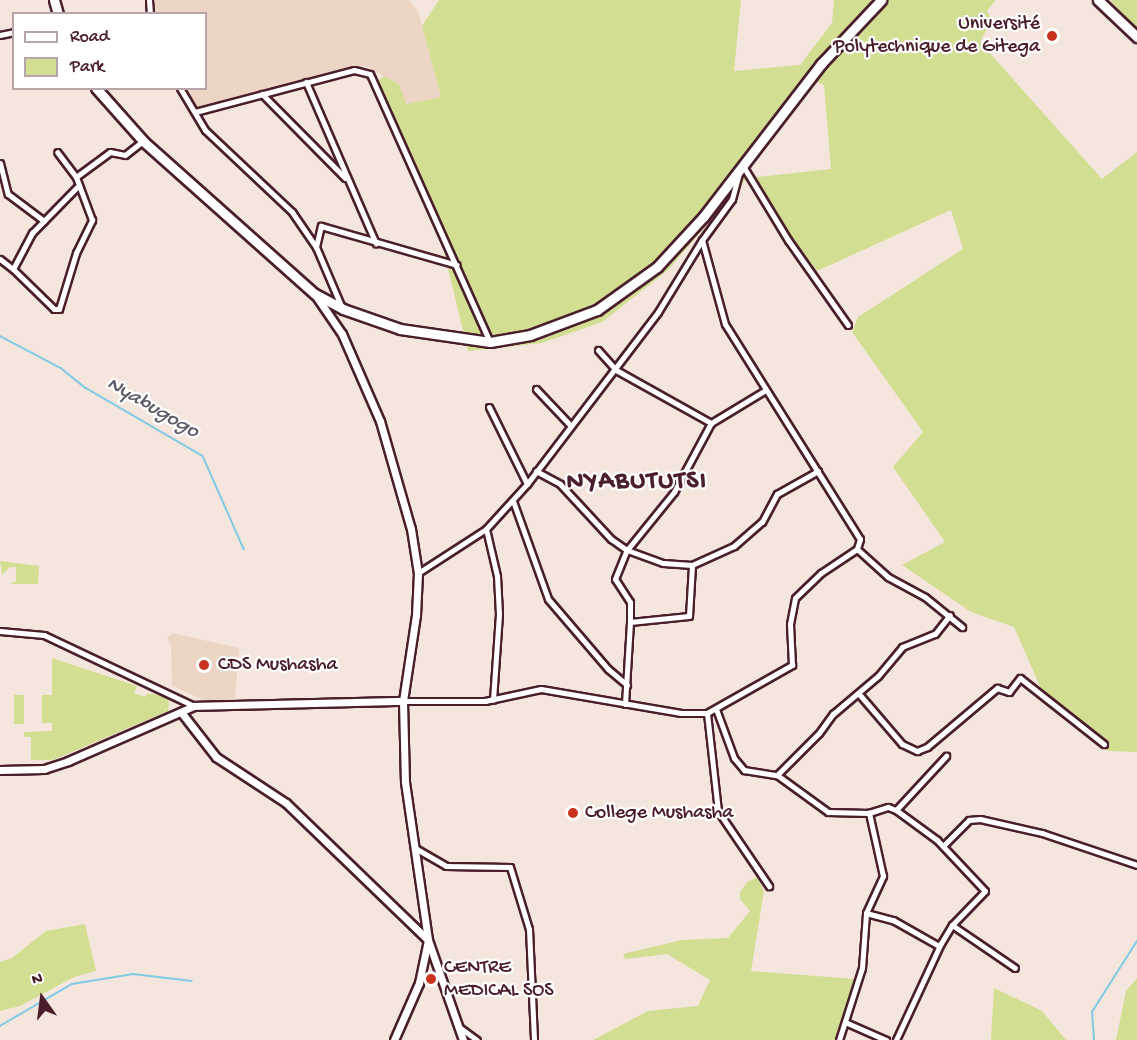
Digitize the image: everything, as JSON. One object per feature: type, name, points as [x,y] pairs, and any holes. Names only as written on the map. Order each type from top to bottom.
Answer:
[{"type":"main road","points":[[98,90],[143,141],[315,294],[343,309],[400,329],[490,342],[572,321],[634,287],[683,241],[821,64],[881,0]]},
{"type":"main road","points":[[1098,0],[1137,37]]},
{"type":"street","points":[[195,112],[359,69],[374,79],[490,342]]},
{"type":"street","points":[[306,82],[376,244]]},
{"type":"street","points":[[181,90],[225,151],[292,212],[316,247],[343,309]]},
{"type":"street","points":[[262,94],[348,182]]},
{"type":"street","points":[[76,177],[110,152],[125,155],[143,141]]},
{"type":"street","points":[[0,260],[13,268],[54,309],[59,309],[75,254],[92,225],[77,187],[76,177],[57,152]]},
{"type":"street","points":[[0,163],[8,194],[44,221]]},
{"type":"street","points":[[418,573],[486,529],[527,484],[658,312],[702,240],[732,199],[741,168]]},
{"type":"street","points":[[741,168],[848,325]]},
{"type":"street","points":[[13,268],[32,233],[77,187]]},
{"type":"street","points":[[316,247],[321,226],[376,244],[457,265]]},
{"type":"street","points":[[0,770],[44,769],[60,764],[194,705],[493,700],[541,689],[681,713],[707,712],[792,665],[790,624],[795,598],[821,573],[857,549],[860,539],[764,391],[725,324],[702,240]]},
{"type":"street","points":[[315,294],[342,334],[380,421],[408,518],[418,573],[416,615],[403,701],[402,749],[428,940],[463,1040]]},
{"type":"street","points":[[598,350],[616,370],[711,423]]},
{"type":"street","points":[[536,388],[551,400],[570,425]]},
{"type":"street","points":[[625,704],[630,622],[628,599],[615,579],[627,550],[674,492],[711,423],[764,391]]},
{"type":"street","points":[[489,407],[527,484]]},
{"type":"street","points":[[536,471],[560,484],[611,539],[627,550],[663,563],[692,565],[746,537],[762,522],[777,494],[818,471]]},
{"type":"street","points":[[513,501],[548,599],[608,669],[627,685]]},
{"type":"street","points":[[486,529],[496,570],[499,614],[493,700]]},
{"type":"street","points":[[857,549],[888,576],[950,615],[962,627]]},
{"type":"street","points":[[630,622],[689,616],[692,565]]},
{"type":"street","points":[[777,775],[819,733],[833,714],[859,694],[902,647],[935,634],[950,615]]},
{"type":"street","points":[[0,631],[44,635],[194,705]]},
{"type":"street","points":[[859,694],[903,744],[916,750],[927,747],[997,688],[1009,692],[1020,678],[1104,744]]},
{"type":"street","points":[[716,709],[737,762],[748,772],[777,775],[825,810],[869,813],[888,807],[896,810],[943,846],[985,891],[952,925],[939,946],[896,1040]]},
{"type":"street","points":[[180,712],[216,757],[286,803],[428,940]]},
{"type":"street","points":[[707,712],[718,811],[769,886]]},
{"type":"street","points":[[896,810],[946,756]]},
{"type":"street","points":[[839,1040],[862,968],[866,912],[883,876],[869,813]]},
{"type":"street","points":[[943,846],[969,820],[980,819],[1042,833],[1137,865]]},
{"type":"street","points":[[415,848],[446,866],[510,867],[529,929],[534,1040]]},
{"type":"street","points":[[866,912],[893,920],[939,946]]},
{"type":"street","points":[[952,925],[1015,968]]},
{"type":"street","points":[[394,1040],[419,982],[428,940]]},
{"type":"street","points":[[845,1022],[886,1040]]},
{"type":"street","points":[[458,1027],[477,1040]]},
{"type":"shaded area","points":[[153,0],[409,0],[418,11],[441,97],[405,104],[399,84],[365,66],[195,108],[184,90],[207,90],[207,12],[154,12]]},
{"type":"shaded area","name":"CDS Mushasha","points":[[172,633],[239,648],[235,700],[204,700],[172,686],[171,646],[167,638]]},
{"type":"green space","points":[[439,0],[741,0],[734,71],[800,65],[832,23],[834,0],[996,0],[987,11],[992,20],[980,42],[1102,179],[1137,152],[1137,752],[1108,751],[1046,700],[1014,627],[971,612],[902,565],[945,542],[893,467],[923,432],[852,332],[858,317],[963,249],[951,210],[817,271],[747,178],[667,271],[602,322],[542,343],[468,351],[444,252],[450,241],[378,81],[384,76],[399,84],[406,104],[441,97],[422,26]],"holes":[[[817,82],[824,85],[831,169],[748,178],[755,159]]]},
{"type":"green space","points":[[1110,0],[1137,0],[1137,30]]},
{"type":"green space","points":[[0,561],[39,566],[38,584],[10,584],[16,581],[16,567],[10,567],[2,575]]},
{"type":"green space","points":[[52,658],[137,686],[134,693],[145,697],[147,694],[165,695],[169,702],[168,711],[53,760],[31,760],[31,737],[24,737],[24,732],[52,731],[52,723],[42,723],[42,695],[52,695]]},
{"type":"green space","points":[[14,695],[24,695],[24,724],[14,724]]},
{"type":"green space","points":[[757,877],[764,891],[751,971],[855,979],[837,1040],[593,1040],[648,1011],[698,1006],[710,980],[667,954],[625,959],[623,954],[682,940],[728,938],[750,911],[740,899],[740,892],[747,882]]},
{"type":"green space","points":[[85,924],[96,971],[74,977],[20,1006],[0,1011],[0,962],[12,958],[46,931]]},
{"type":"green space","points":[[1137,978],[1137,1040],[1116,1040],[1126,991]]},
{"type":"green space","points":[[994,988],[1042,1011],[1066,1040],[991,1040]]},
{"type":"waterway","name":"Nyabugogo","points":[[0,336],[61,368],[86,388],[203,456],[244,549]]},
{"type":"waterway","points":[[1094,1040],[1092,1012],[1137,941]]},
{"type":"waterway","points":[[0,1026],[72,984],[133,974],[192,981]]},
{"type":"place","name":"Université Polytechnique de Gitega","points":[[1052,36]]},
{"type":"place","name":"CDS Mushasha","points":[[204,665]]},
{"type":"place","name":"College Mushasha","points":[[573,813]]},
{"type":"place","name":"CENTRE MEDICAL SOS","points":[[431,979]]},
{"type":"district","name":"NYABUTUTSI","points":[[637,483]]}]
